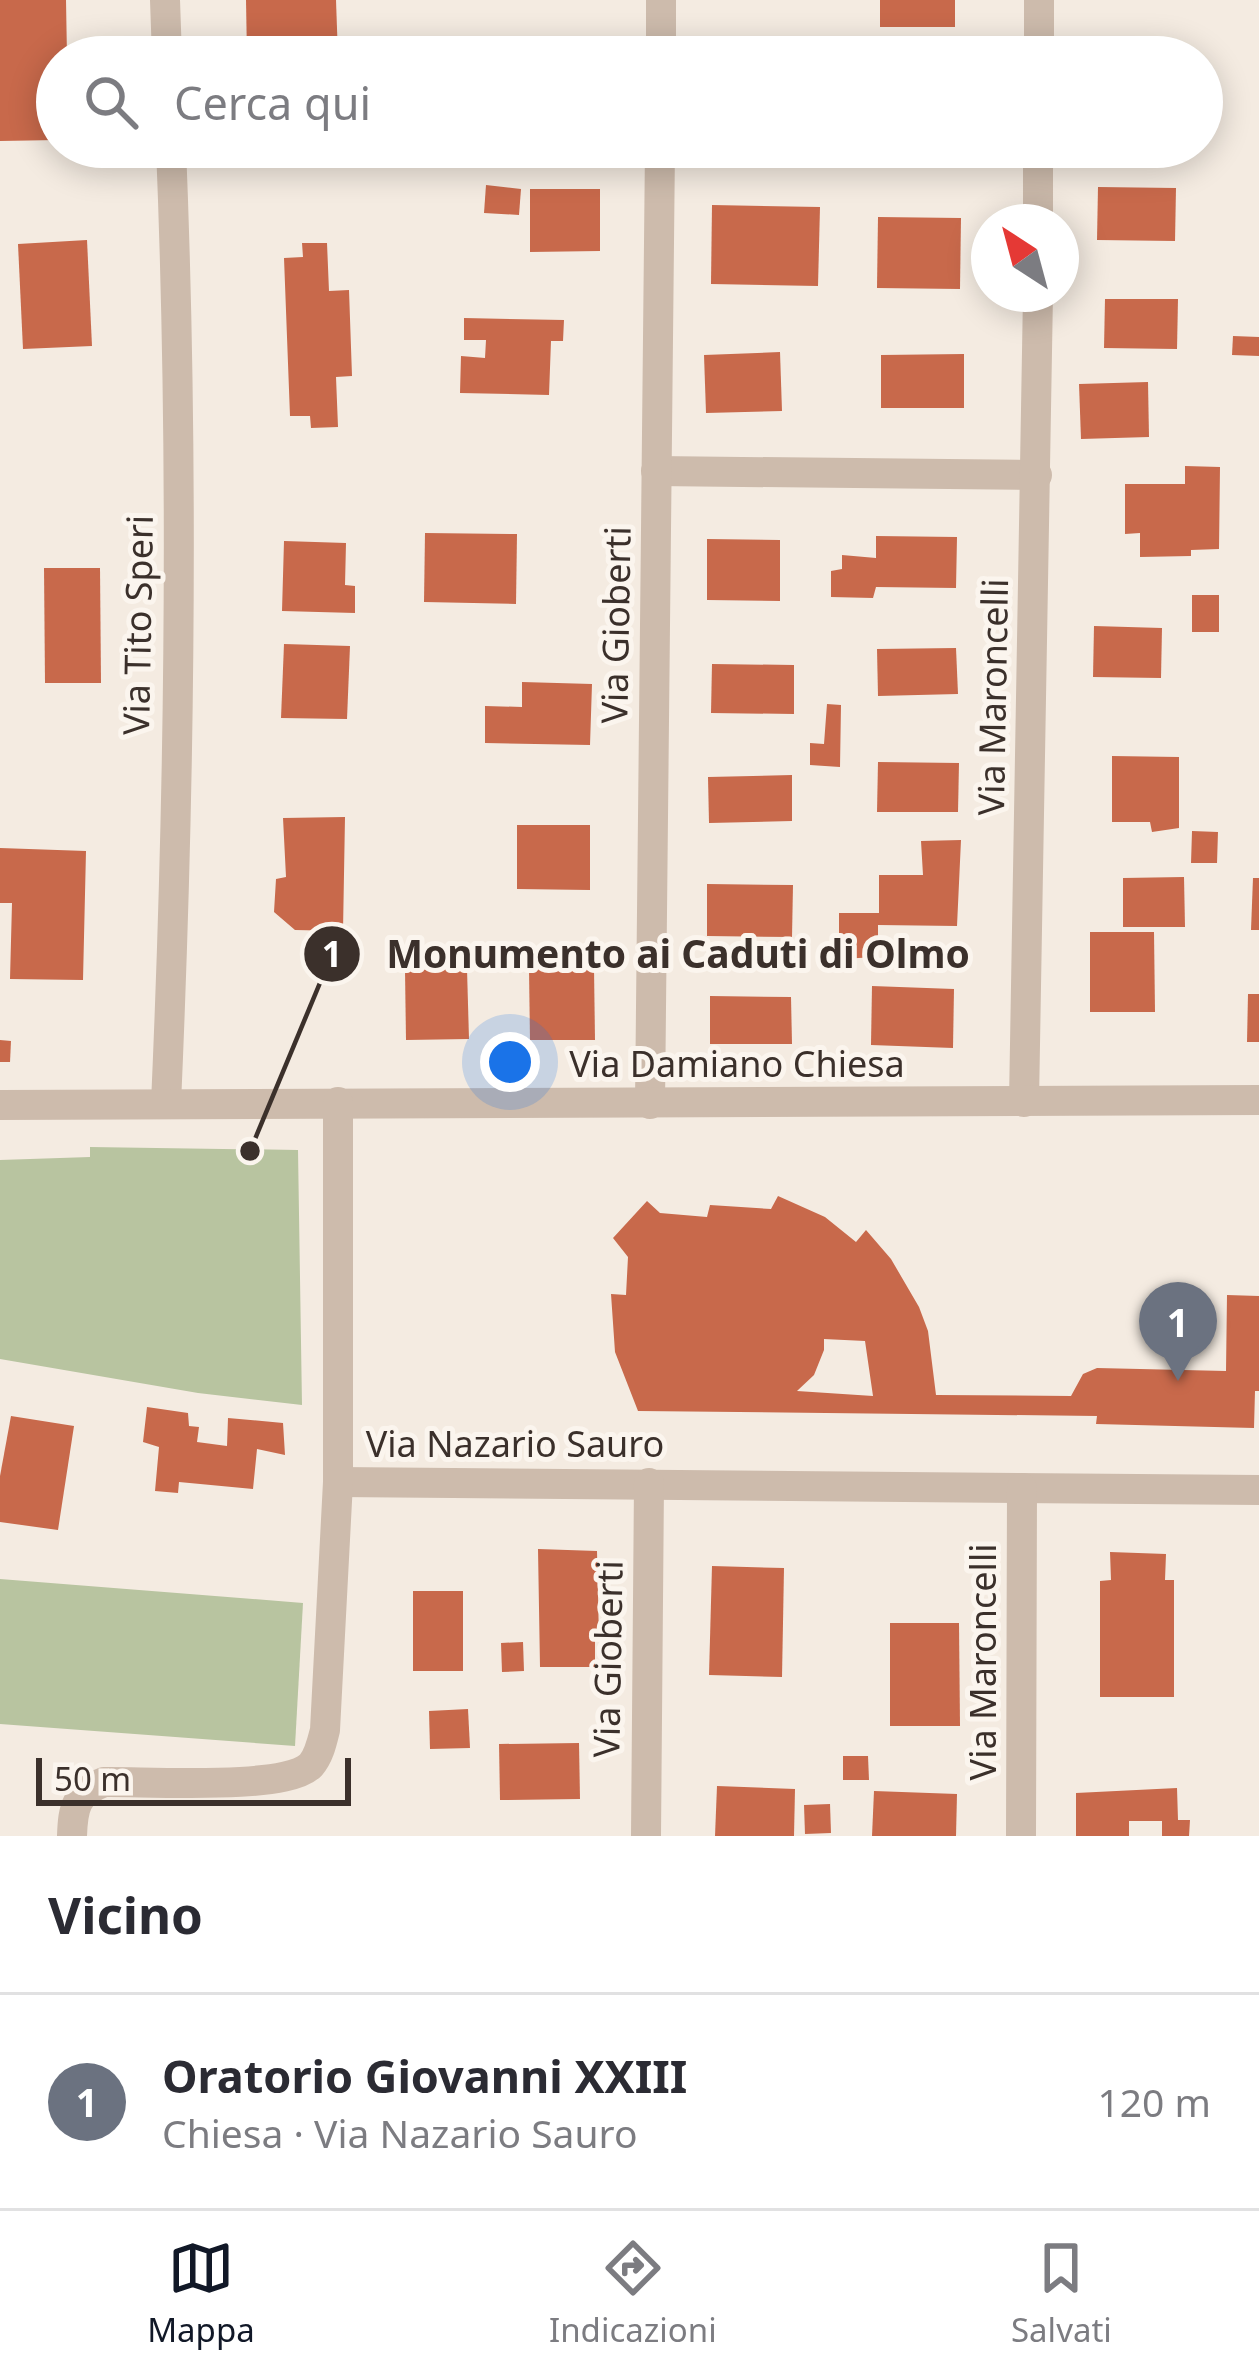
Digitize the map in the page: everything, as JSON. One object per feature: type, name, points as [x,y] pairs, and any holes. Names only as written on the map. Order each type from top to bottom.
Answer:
[{"type":"street","points":[[165,0],[166,36]]},
{"type":"street","points":[[661,36],[662,0]]},
{"type":"street","points":[[1039,36],[1040,0]]},
{"type":"street","name":"Via Tito Speri","points":[[166,1104],[176,777],[180,368],[172,168]]},
{"type":"street","name":"Via Gioberti","points":[[650,1104],[660,168]]},
{"type":"street","points":[[1038,204],[1039,168]]},
{"type":"street","name":"Via Maroncelli","points":[[1024,1102],[1038,312]]},
{"type":"street","points":[[656,471],[1036,475]]},
{"type":"street","name":"Via Damiano Chiesa","points":[[0,1105],[1259,1100]]},
{"type":"street","points":[[338,1102],[338,1482]]},
{"type":"street","name":"Via Nazario Sauro","points":[[72,1836],[77,1799],[104,1782],[281,1780],[310,1766],[325,1730],[338,1482],[1259,1490]]},
{"type":"street","name":"Via Gioberti","points":[[646,1836],[649,1483]]},
{"type":"street","name":"Via Maroncelli","points":[[1022,1487],[1022,1836]]},
{"type":"green space","points":[[90,1147],[298,1150],[302,1405],[198,1393],[0,1359],[0,1160],[90,1157]]},
{"type":"green space","points":[[0,1579],[303,1603],[295,1746],[0,1724]]},
{"type":"building","points":[[0,0],[66,0],[67,36],[36,36],[36,140],[0,141]]},
{"type":"building","points":[[246,0],[336,0],[337,36],[247,36]]},
{"type":"building","points":[[880,0],[955,0],[955,27],[880,27]]},
{"type":"building","points":[[486,185],[521,189],[519,215],[484,213]]},
{"type":"building","points":[[1098,187],[1176,188],[1175,241],[1097,240]]},
{"type":"building","points":[[530,189],[600,189],[600,251],[530,252]]},
{"type":"building","points":[[712,205],[820,207],[818,286],[711,284]]},
{"type":"building","points":[[878,217],[961,218],[960,289],[877,288]]},
{"type":"building","points":[[87,240],[92,346],[23,349],[18,244]]},
{"type":"building","points":[[302,243],[327,243],[329,291],[349,290],[352,376],[336,377],[338,427],[311,428],[310,416],[290,416],[284,258],[303,257]]},
{"type":"building","points":[[1105,299],[1178,299],[1177,349],[1104,348]]},
{"type":"building","points":[[464,318],[564,320],[563,341],[551,341],[549,395],[460,393],[461,356],[485,358],[486,340],[464,340]]},
{"type":"building","points":[[1233,336],[1259,337],[1259,356],[1232,355]]},
{"type":"building","points":[[780,352],[782,411],[706,413],[704,355]]},
{"type":"building","points":[[964,354],[964,408],[881,408],[881,355]]},
{"type":"building","points":[[1148,382],[1149,437],[1081,439],[1079,384]]},
{"type":"building","points":[[1185,466],[1220,467],[1219,549],[1191,550],[1191,556],[1140,557],[1140,533],[1125,534],[1125,484],[1185,484]]},
{"type":"building","points":[[425,533],[517,534],[516,604],[424,602]]},
{"type":"building","points":[[876,536],[957,537],[956,588],[876,587],[873,598],[831,597],[831,571],[842,569],[842,555],[876,558]]},
{"type":"building","points":[[707,539],[780,540],[780,601],[707,600]]},
{"type":"building","points":[[284,541],[346,543],[345,585],[355,586],[355,613],[282,611]]},
{"type":"building","points":[[44,568],[100,568],[101,683],[45,683]]},
{"type":"building","points":[[1192,595],[1219,595],[1219,632],[1192,632]]},
{"type":"building","points":[[1094,626],[1162,628],[1161,678],[1093,677]]},
{"type":"building","points":[[284,644],[350,646],[347,719],[281,718]]},
{"type":"building","points":[[956,648],[958,694],[878,696],[877,649]]},
{"type":"building","points":[[712,664],[794,665],[794,714],[711,713]]},
{"type":"building","points":[[522,682],[592,684],[590,745],[485,743],[485,706],[522,707]]},
{"type":"building","points":[[827,704],[841,705],[840,767],[810,765],[810,743],[824,744]]},
{"type":"building","points":[[1112,756],[1179,757],[1179,828],[1152,832],[1150,822],[1112,822]]},
{"type":"building","points":[[878,762],[959,763],[958,812],[877,812]]},
{"type":"building","points":[[792,775],[792,821],[709,823],[708,777]]},
{"type":"building","points":[[345,817],[343,931],[295,930],[274,912],[276,879],[286,877],[283,818]]},
{"type":"building","points":[[517,825],[590,825],[590,890],[517,889]]},
{"type":"building","points":[[1192,831],[1218,832],[1217,863],[1191,863]]},
{"type":"building","points":[[961,840],[957,926],[878,925],[878,957],[839,959],[839,913],[879,913],[879,875],[923,875],[921,841]]},
{"type":"building","points":[[0,848],[86,851],[83,980],[10,979],[12,903],[0,903]]},
{"type":"building","points":[[1184,877],[1185,927],[1123,927],[1123,878]]},
{"type":"building","points":[[1253,878],[1259,878],[1259,930],[1251,930]]},
{"type":"building","points":[[707,884],[793,885],[792,937],[707,936]]},
{"type":"building","points":[[1090,932],[1154,932],[1155,1012],[1090,1012]]},
{"type":"building","points":[[594,968],[595,1040],[530,1040],[529,969]]},
{"type":"building","points":[[467,969],[469,1039],[406,1040],[405,970]]},
{"type":"building","points":[[872,986],[954,989],[953,1048],[871,1045]]},
{"type":"building","points":[[1248,994],[1259,994],[1259,1042],[1247,1042]]},
{"type":"building","points":[[710,996],[791,997],[792,1044],[710,1044]]},
{"type":"building","points":[[0,1040],[11,1041],[10,1062],[0,1062]]},
{"type":"building","points":[[778,1196],[825,1217],[856,1242],[866,1230],[891,1259],[919,1307],[928,1331],[936,1395],[1071,1396],[1083,1374],[1097,1368],[1226,1371],[1227,1295],[1259,1296],[1254,1428],[1096,1424],[1097,1416],[638,1411],[615,1352],[611,1294],[626,1295],[628,1257],[613,1238],[647,1201],[660,1213],[707,1217],[710,1205],[771,1209]],"holes":[[[824,1339],[865,1341],[873,1396],[797,1391],[814,1375]]]},
{"type":"building","points":[[147,1407],[188,1413],[189,1426],[199,1427],[197,1442],[227,1446],[228,1418],[283,1423],[285,1455],[257,1449],[253,1489],[179,1482],[178,1493],[155,1491],[159,1447],[143,1442]]},
{"type":"building","points":[[11,1416],[74,1426],[58,1530],[0,1522],[0,1476]]},
{"type":"building","points":[[538,1549],[597,1551],[595,1667],[540,1667]]},
{"type":"building","points":[[1110,1552],[1166,1554],[1165,1580],[1174,1580],[1174,1697],[1100,1697],[1100,1581],[1111,1580]]},
{"type":"building","points":[[712,1566],[784,1568],[782,1677],[709,1675]]},
{"type":"building","points":[[413,1591],[463,1591],[463,1671],[413,1671]]},
{"type":"building","points":[[890,1623],[959,1623],[960,1726],[890,1726]]},
{"type":"building","points":[[523,1642],[524,1671],[502,1672],[501,1643]]},
{"type":"building","points":[[468,1709],[470,1748],[430,1749],[429,1711]]},
{"type":"building","points":[[579,1743],[580,1799],[500,1800],[499,1744]]},
{"type":"building","points":[[843,1756],[868,1756],[869,1780],[843,1780]]},
{"type":"building","points":[[717,1786],[795,1789],[794,1836],[715,1836]]},
{"type":"building","points":[[1177,1788],[1178,1820],[1190,1820],[1189,1836],[1162,1836],[1162,1821],[1129,1821],[1129,1836],[1076,1836],[1076,1793]]},
{"type":"building","points":[[874,1791],[957,1794],[956,1836],[872,1836]]},
{"type":"building","points":[[830,1804],[831,1833],[805,1834],[804,1805]]},
{"type":"place","name":"Monumento ai Caduti di Olmo","points":[[250,1151]]},
{"type":"place","name":"Oratorio Giovanni XXIII","points":[[1178,1381]]}]
